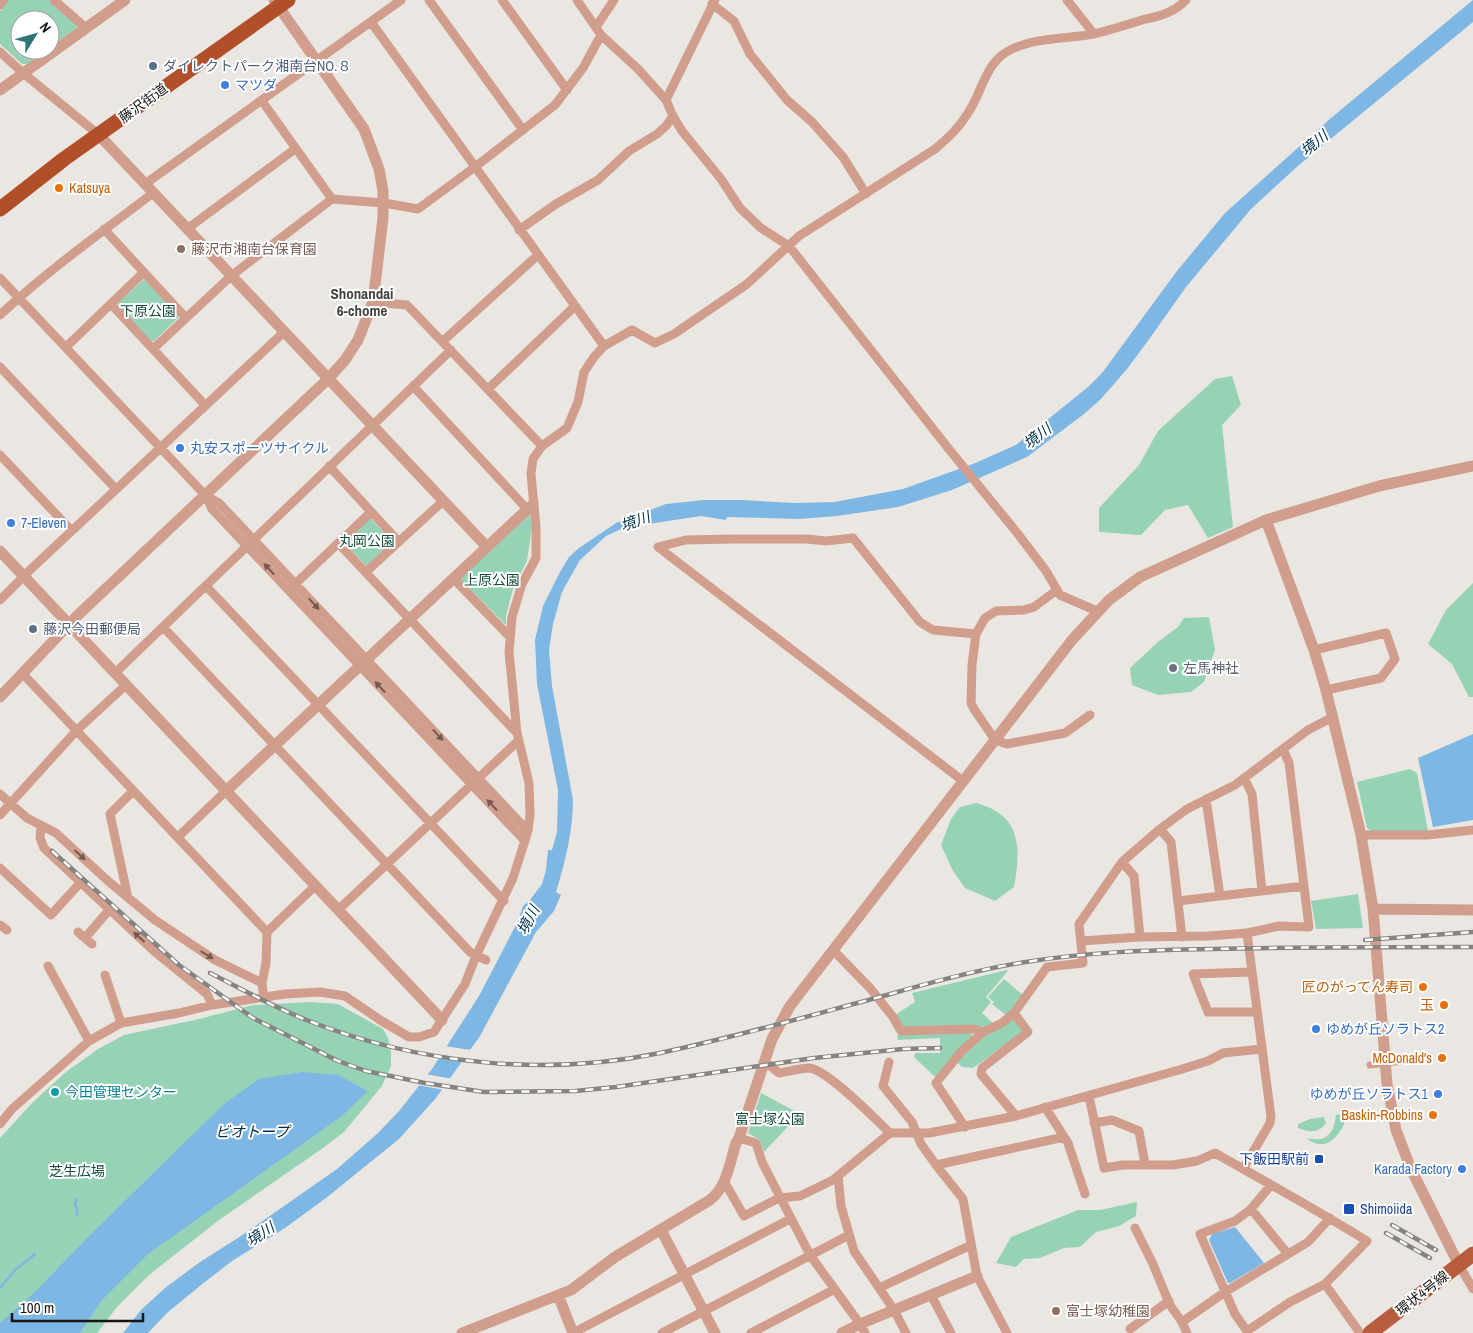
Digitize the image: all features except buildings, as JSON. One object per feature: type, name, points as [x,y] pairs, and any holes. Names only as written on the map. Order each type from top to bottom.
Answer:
[{"type":"highway","name":"藤沢街道","points":[[0,209],[64,159],[280,2]]},
{"type":"main road","name":"環状4号線","points":[[1370,1333],[1473,1254]]},
{"type":"street","points":[[0,5],[4,0]]},
{"type":"street","points":[[54,0],[86,28]]},
{"type":"street","points":[[0,90],[125,0]]},
{"type":"street","points":[[0,315],[149,189],[262,101],[401,0]]},
{"type":"street","points":[[429,0],[524,130]]},
{"type":"street","points":[[502,0],[567,90]]},
{"type":"street","points":[[577,0],[598,31],[638,69],[666,100],[682,131],[721,180],[740,208],[760,228],[789,246],[1018,534],[1046,571],[1060,595],[1098,611]]},
{"type":"street","points":[[153,349],[231,276],[332,199],[384,203],[418,209],[476,168],[555,105],[583,68],[598,31],[614,0]]},
{"type":"street","points":[[1067,0],[1094,34]]},
{"type":"street","points":[[0,1124],[12,1109],[89,1041],[121,1023],[285,994],[320,992],[345,996],[409,1037],[419,1037],[434,1032],[465,984],[476,956],[514,878],[526,841],[530,814],[529,783],[518,736],[509,652],[512,617],[522,584],[536,558],[530,506],[530,474],[533,459],[542,446],[567,428],[578,402],[584,372],[594,357],[604,346],[632,330],[655,343],[674,334],[747,284],[800,236],[935,149],[955,132],[969,112],[986,74],[997,59],[1011,49],[1031,42],[1094,34],[1163,16],[1186,0]]},
{"type":"street","points":[[0,698],[69,625],[328,379],[345,360],[358,340],[373,302],[384,203],[380,169],[364,129],[280,2]]},
{"type":"street","points":[[666,100],[713,2],[734,21],[750,54],[787,100],[812,122],[843,157],[866,194]]},
{"type":"street","points":[[370,22],[604,346]]},
{"type":"street","points":[[0,52],[98,135],[486,546]]},
{"type":"street","points":[[262,101],[332,199]]},
{"type":"street","points":[[520,230],[556,204],[598,180],[629,151],[661,130],[673,116]]},
{"type":"street","points":[[187,229],[295,149]]},
{"type":"street","points":[[104,229],[186,318]]},
{"type":"street","points":[[443,341],[538,255]]},
{"type":"street","points":[[66,348],[144,272]]},
{"type":"street","points":[[0,278],[206,496],[219,503],[251,543],[475,781],[528,831]]},
{"type":"street","points":[[373,302],[407,305],[542,446]]},
{"type":"street","points":[[111,304],[205,405]]},
{"type":"street","points":[[488,389],[574,307]]},
{"type":"street","points":[[0,600],[71,530],[284,332]]},
{"type":"street","points":[[114,673],[451,350]]},
{"type":"street","points":[[0,367],[116,489]]},
{"type":"street","points":[[413,386],[530,506]]},
{"type":"street","points":[[0,455],[71,530]]},
{"type":"street","points":[[329,466],[399,542]]},
{"type":"street","points":[[462,1333],[572,1290],[614,1257],[718,1194],[772,1039],[790,1006],[1072,640],[1119,591],[1140,577],[1266,520],[1379,486],[1473,466]]},
{"type":"street","points":[[366,572],[443,501]]},
{"type":"street","points":[[178,837],[530,506]]},
{"type":"street","points":[[292,587],[371,512]]},
{"type":"street","points":[[1266,520],[1314,650],[1326,690],[1361,835],[1373,909],[1387,1084],[1392,1114],[1399,1139],[1411,1169],[1473,1289]]},
{"type":"street","points":[[963,781],[658,547],[686,540],[807,539],[826,541],[853,538],[926,627],[933,630],[976,634]]},
{"type":"street","points":[[338,543],[410,618],[518,736]]},
{"type":"street","points":[[0,551],[442,1020]]},
{"type":"street","points":[[453,578],[510,637]]},
{"type":"street","points":[[206,586],[504,901]]},
{"type":"street","points":[[1057,590],[1034,607],[1024,610],[996,611],[984,618],[976,634],[972,665],[972,703],[995,740],[1007,744],[1065,733],[1090,716]]},
{"type":"street","points":[[163,627],[470,952],[486,960]]},
{"type":"street","points":[[1314,650],[1386,633],[1395,659],[1381,678],[1326,690]]},
{"type":"street","points":[[22,673],[267,932]]},
{"type":"street","points":[[0,815],[77,730],[126,685]]},
{"type":"street","points":[[964,1127],[936,1083],[961,1052],[983,1032],[1002,1023],[1014,1013],[1047,967],[1083,963],[1078,924],[1122,862],[1180,813],[1235,785],[1308,730],[1333,718]]},
{"type":"street","points":[[338,910],[475,781],[518,736]]},
{"type":"street","points":[[1081,941],[1247,933],[1279,926],[1309,926],[1290,763],[1283,749]]},
{"type":"street","points":[[1244,778],[1252,794],[1262,891]]},
{"type":"street","points":[[475,781],[526,841]]},
{"type":"street","points":[[128,898],[110,814],[133,791]]},
{"type":"street","points":[[0,794],[27,818],[41,827],[56,833],[155,920],[215,960],[262,983]]},
{"type":"street","points":[[1206,799],[1220,896]]},
{"type":"street","points":[[41,827],[40,838],[44,848],[155,952],[207,994],[212,1006]]},
{"type":"street","points":[[1160,829],[1171,842],[1182,937]]},
{"type":"street","points":[[1361,835],[1428,835],[1473,830]]},
{"type":"street","points":[[1122,862],[1134,876],[1140,937]]},
{"type":"street","points":[[0,868],[51,915],[80,883]]},
{"type":"street","points":[[264,998],[262,983],[266,963],[267,932],[316,886]]},
{"type":"street","points":[[1178,901],[1304,886]]},
{"type":"street","points":[[1373,909],[1473,910]]},
{"type":"street","points":[[85,938],[109,910]]},
{"type":"street","points":[[1243,1169],[1270,1123],[1271,1117],[1247,933]]},
{"type":"street","points":[[833,950],[870,988],[893,1017],[901,1032],[974,1029],[983,1032]]},
{"type":"street","points":[[48,966],[89,1041]]},
{"type":"street","points":[[1251,972],[1193,974],[1208,1012],[1257,1012]]},
{"type":"street","points":[[105,975],[121,1023]]},
{"type":"street","points":[[1014,1013],[1028,1032],[982,1068],[981,1074],[1016,1116]]},
{"type":"street","points":[[764,1061],[779,1074],[810,1068],[829,1078],[842,1088],[890,1133],[917,1134],[964,1127],[1016,1116],[1208,1061],[1223,1053],[1262,1049]]},
{"type":"street","points":[[1370,1065],[1403,1061]]},
{"type":"street","points":[[889,1062],[883,1086],[912,1122],[921,1144],[936,1165],[964,1199],[976,1276],[1004,1332]]},
{"type":"street","points":[[1089,1096],[1104,1168],[1145,1164],[1173,1165],[1189,1163],[1215,1153],[1330,1218],[1367,1241],[1325,1284],[1290,1302],[1247,1331],[1235,1314],[1200,1234],[1235,1221],[1251,1209],[1271,1185]]},
{"type":"street","points":[[1046,1107],[1068,1143],[1085,1194]]},
{"type":"street","points":[[1094,1123],[1112,1120],[1139,1131],[1145,1164]]},
{"type":"street","points":[[724,1181],[744,1216],[779,1198],[800,1196],[826,1184],[890,1133]]},
{"type":"street","points":[[936,1165],[1064,1137]]},
{"type":"street","points":[[739,1138],[756,1143],[759,1156],[779,1198],[810,1255],[863,1328]]},
{"type":"street","points":[[838,1176],[841,1206],[854,1251],[894,1310],[906,1333]]},
{"type":"street","points":[[1251,1209],[1288,1254]]},
{"type":"street","points":[[1182,1322],[1225,1292],[1308,1242],[1330,1218]]},
{"type":"street","points":[[558,1295],[573,1333],[790,1219]]},
{"type":"street","points":[[1134,1228],[1186,1333]]},
{"type":"street","points":[[661,1230],[715,1333]]},
{"type":"street","points":[[662,1333],[849,1235]]},
{"type":"street","points":[[879,1288],[971,1245]]},
{"type":"street","points":[[842,1333],[863,1328],[894,1310],[976,1276]]},
{"type":"street","points":[[1325,1284],[1360,1333]]},
{"type":"street","points":[[751,1333],[835,1289]]},
{"type":"street","points":[[932,1295],[951,1333]]},
{"type":"street","points":[[1130,1328],[1169,1301]]},
{"type":"green space","points":[[9,0],[49,0],[77,24],[77,28],[60,40],[60,10],[10,10],[10,53],[0,44],[0,11]]},
{"type":"green space","points":[[18,60],[32,60],[27,64],[22,64]]},
{"type":"green space","name":"下原公園","points":[[143,280],[178,315],[178,318],[154,341],[150,341],[118,307],[118,303]]},
{"type":"green space","points":[[1232,376],[1241,405],[1222,425],[1233,527],[1208,538],[1188,505],[1165,510],[1141,535],[1099,532],[1099,508],[1139,465],[1158,431],[1215,379]]},
{"type":"green space","name":"上原公園","points":[[530,514],[532,527],[527,561],[513,589],[506,616],[506,625],[460,579]]},
{"type":"green space","name":"丸岡公園","points":[[368,516],[393,542],[366,566],[342,540]]},
{"type":"green space","points":[[1473,583],[1473,697],[1469,697],[1452,664],[1428,644],[1446,610]]},
{"type":"green space","points":[[1209,617],[1215,650],[1204,682],[1191,692],[1158,695],[1132,685],[1130,668],[1159,641],[1178,627],[1184,618]]},
{"type":"green space","points":[[1410,769],[1417,773],[1428,831],[1373,832],[1367,828],[1357,782]]},
{"type":"green space","points":[[976,803],[991,808],[1002,816],[1010,825],[1015,835],[1017,859],[1014,887],[995,901],[965,888],[953,871],[941,845],[951,819],[960,807]]},
{"type":"green space","points":[[1358,894],[1363,928],[1316,929],[1311,901]]},
{"type":"green space","points":[[1007,970],[986,997],[991,1002],[982,1013],[994,1024],[984,1027],[971,1025],[903,1028],[895,1015],[915,1002],[912,993]]},
{"type":"green space","points":[[1004,979],[1024,996],[1007,1016],[992,1004],[994,1002],[988,997]]},
{"type":"green space","name":"芝生広場","points":[[312,1002],[338,1004],[383,1029],[388,1038],[391,1066],[382,1086],[344,1132],[219,1220],[149,1275],[117,1307],[97,1333],[0,1333],[0,1138],[33,1102],[66,1072],[98,1049],[124,1035],[253,1005]]},
{"type":"green space","points":[[1012,1018],[1015,1019],[1023,1032],[973,1068],[962,1067],[957,1062],[988,1032]]},
{"type":"green space","points":[[939,1031],[970,1032],[973,1037],[939,1076],[934,1076],[914,1057],[915,1053],[940,1053],[940,1038],[898,1040],[897,1035]]},
{"type":"green space","name":"富士塚公園","points":[[761,1093],[800,1114],[764,1152],[760,1140],[748,1133]]},
{"type":"green space","points":[[1341,1114],[1345,1118],[1344,1125],[1339,1133],[1328,1143],[1316,1144],[1307,1139],[1318,1139],[1327,1136],[1334,1126],[1336,1115]]},
{"type":"green space","points":[[1324,1117],[1326,1123],[1320,1129],[1309,1131],[1298,1128],[1298,1124],[1310,1119]]},
{"type":"green space","points":[[1137,1202],[1136,1216],[1119,1226],[1096,1232],[1080,1247],[1064,1248],[1040,1258],[1024,1259],[1016,1267],[996,1263],[1011,1237],[1078,1210],[1100,1210]]},
{"type":"water","name":"境川","points":[[1473,0],[1473,22],[1299,165],[1251,209],[1186,287],[1127,369],[1100,400],[1027,457],[952,490],[898,507],[837,516],[799,519],[727,517],[726,520],[701,516],[648,524],[638,521],[606,536],[580,560],[562,592],[553,624],[549,650],[552,686],[573,800],[568,847],[556,892],[561,895],[554,911],[536,932],[480,1036],[436,1098],[399,1139],[326,1198],[285,1228],[232,1261],[167,1313],[148,1333],[123,1333],[141,1310],[165,1288],[337,1169],[378,1133],[400,1110],[432,1069],[479,996],[518,921],[523,906],[542,884],[546,870],[548,850],[552,850],[557,832],[558,790],[537,684],[535,640],[543,606],[569,557],[616,523],[666,504],[704,500],[794,503],[835,502],[903,489],[973,464],[1016,445],[1088,387],[1102,373],[1177,271],[1225,213],[1331,118]]},
{"type":"water","points":[[1473,734],[1473,820],[1433,827],[1418,758]]},
{"type":"water","name":"ビオトープ","points":[[303,1072],[338,1075],[368,1091],[342,1116],[148,1254],[102,1300],[80,1333],[0,1333],[0,1323],[32,1295],[89,1236],[225,1103],[259,1079]]},
{"type":"water","points":[[1235,1227],[1264,1263],[1228,1283],[1209,1240],[1212,1234]]},
{"type":"pier","points":[[445,1046],[473,1050],[465,1062],[437,1058]]},
{"type":"pier","points":[[425,1074],[453,1079],[445,1090],[417,1085]]},
{"type":"waterway","points":[[76,1199],[77,1215]]},
{"type":"waterway","points":[[0,1288],[15,1270],[35,1254]]},
{"type":"railway","points":[[52,851],[179,965],[253,1018],[338,1061],[366,1071],[484,1092],[575,1091],[616,1087],[814,1058],[903,1049],[940,1048]]},
{"type":"railway","points":[[1365,940],[1473,932]]},
{"type":"railway","points":[[210,973],[296,1016],[351,1036],[394,1048],[438,1056],[482,1062],[527,1065],[572,1064],[660,1053],[774,1026],[956,976],[991,968],[1049,959],[1119,952],[1166,950],[1311,947],[1473,947]]},
{"type":"railway","points":[[1392,1225],[1436,1250]]},
{"type":"railway","points":[[1386,1233],[1430,1258]]},
{"type":"place","name":"ダイレクトパーク湘南台NO.８","points":[[153,66]]},
{"type":"place","name":"マツダ","points":[[225,85]]},
{"type":"place","name":"Katsuya","points":[[59,188]]},
{"type":"place","name":"藤沢市湘南台保育園","points":[[181,249]]},
{"type":"place","name":"丸安スポーツサイクル","points":[[180,448]]},
{"type":"place","name":"7-Eleven","points":[[11,523]]},
{"type":"place","name":"藤沢今田郵便局","points":[[33,629]]},
{"type":"place","name":"左馬神社","points":[[1173,668]]},
{"type":"place","name":"匠のがってん寿司","points":[[1423,987]]},
{"type":"place","name":"玉","points":[[1444,1005]]},
{"type":"place","name":"ゆめが丘ソラトス2","points":[[1316,1029]]},
{"type":"place","name":"McDonald's","points":[[1442,1058]]},
{"type":"place","name":"今田管理センター","points":[[55,1092]]},
{"type":"place","name":"ゆめが丘ソラトス1","points":[[1438,1094]]},
{"type":"place","name":"Baskin-Robbins","points":[[1433,1115]]},
{"type":"place","name":"下飯田駅前","points":[[1319,1159]]},
{"type":"place","name":"Karada Factory","points":[[1462,1169]]},
{"type":"place","name":"Shimoiida","points":[[1349,1209]]},
{"type":"place","name":"富士塚幼稚園","points":[[1056,1311]]},
{"type":"district","name":"Shonandai 6-chome","points":[[362,302]]}]
